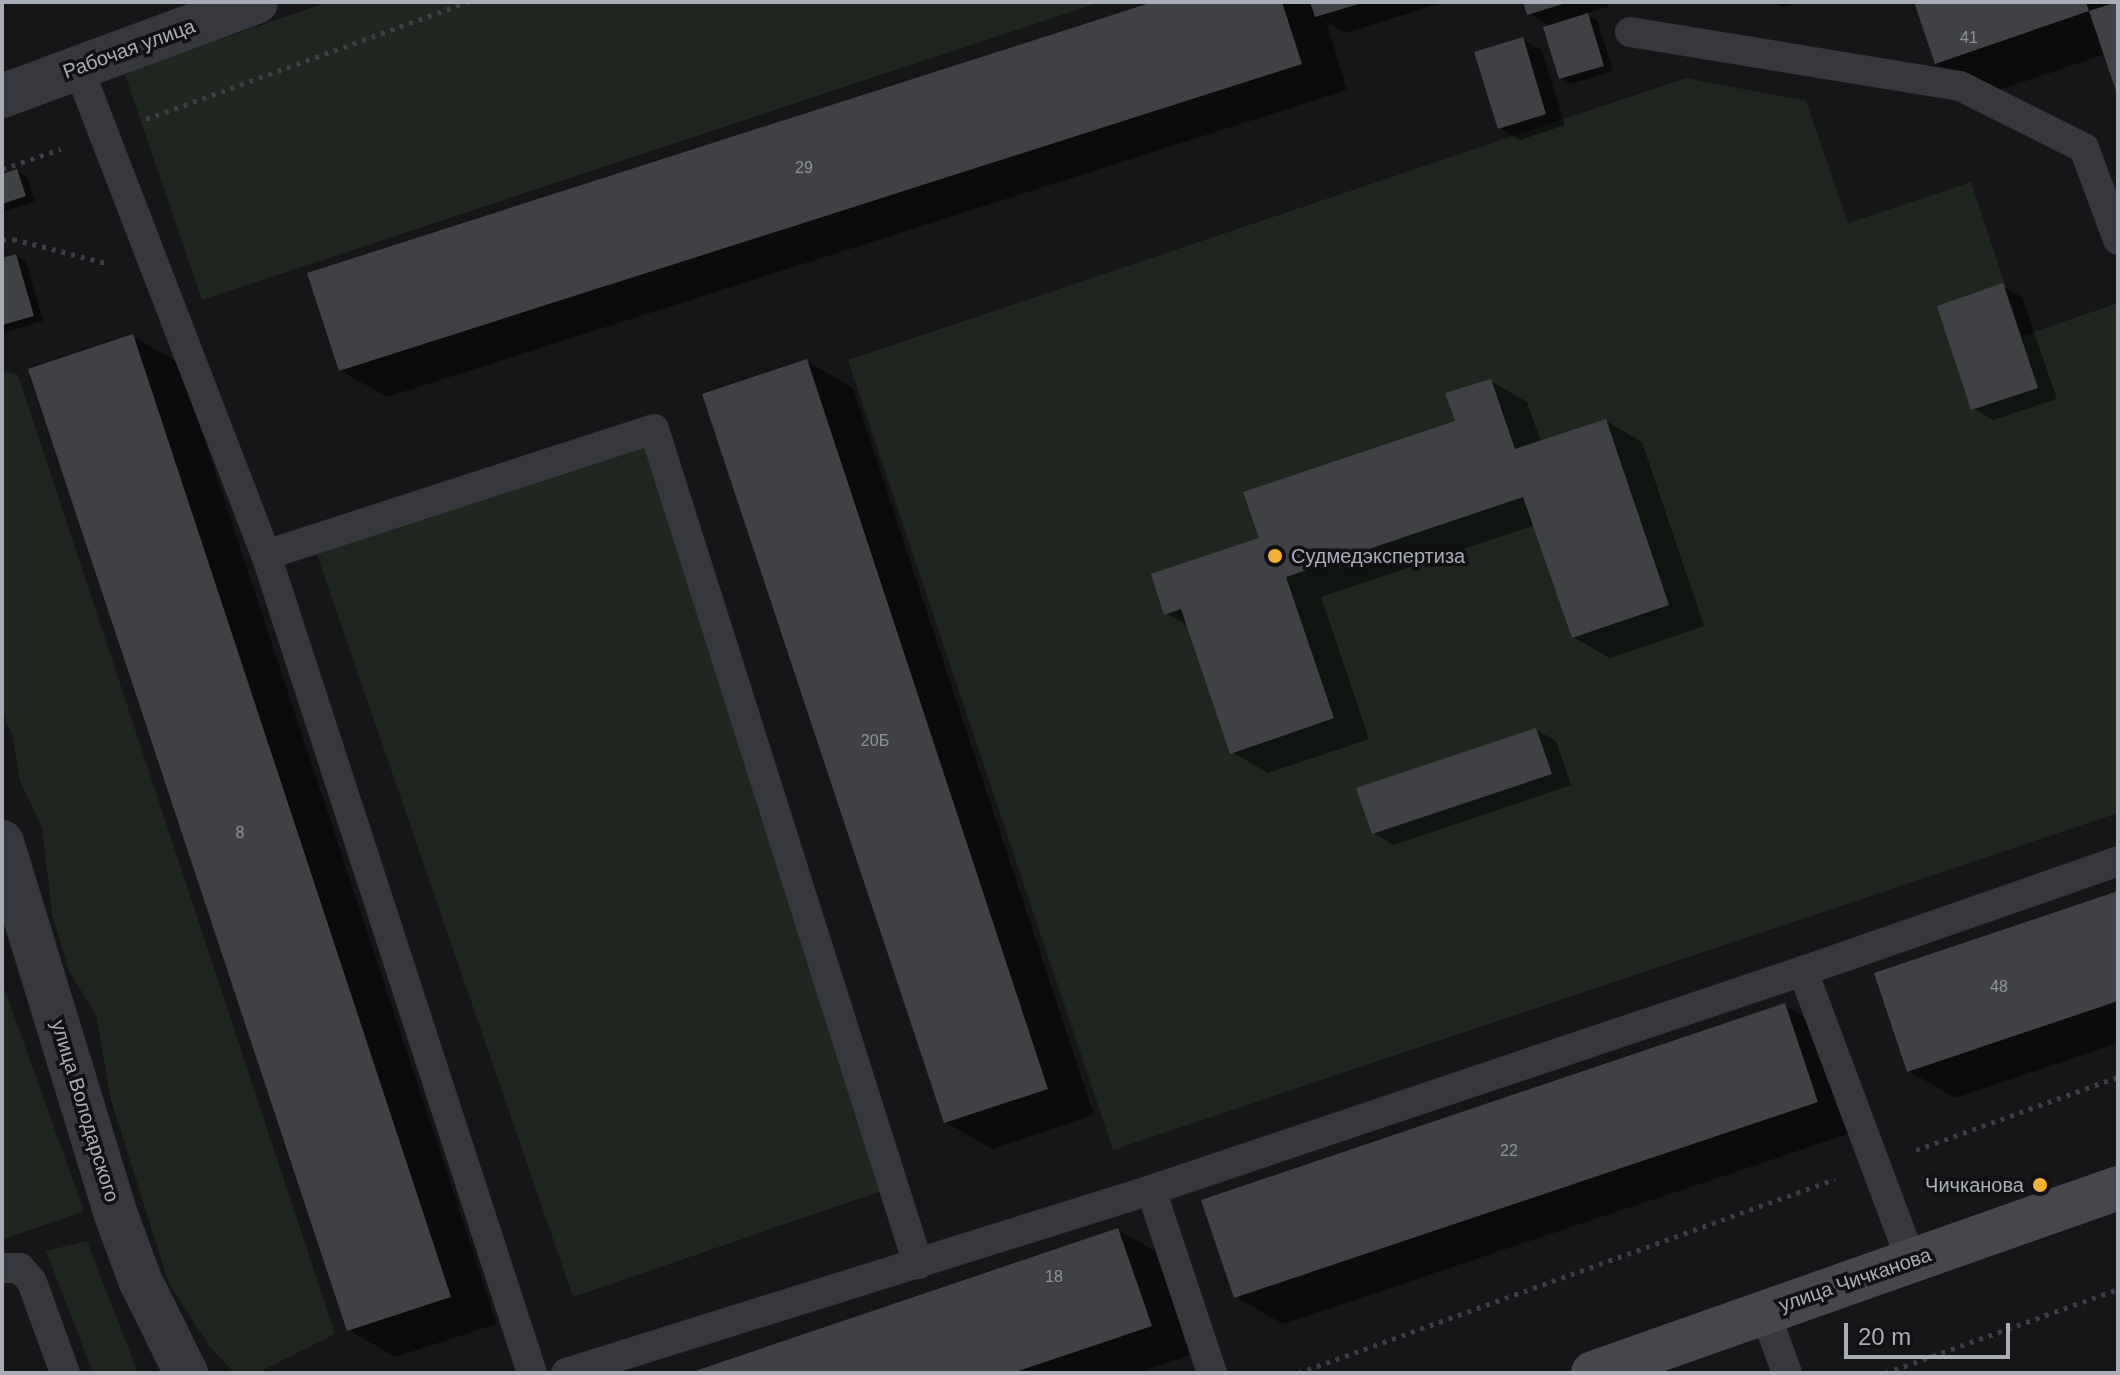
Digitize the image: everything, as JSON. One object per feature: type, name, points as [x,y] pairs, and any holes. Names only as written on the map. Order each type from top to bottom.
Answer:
[{"type":"main road","name":"улица Чичканова","points":[[1593,1373],[2118,1188]]},
{"type":"street","name":"Рабочая улица","points":[[2,96],[256,2]]},
{"type":"street","name":"улица Володарского","points":[[2,842],[115,1212],[140,1280],[186,1373]]},
{"type":"lane","points":[[1630,32],[1960,86],[2084,148],[2118,240]]},
{"type":"lane","points":[[78,67],[266,555],[532,1373]]},
{"type":"lane","points":[[266,555],[654,429],[918,1264]]},
{"type":"lane","points":[[566,1373],[1151,1190],[1803,971],[2118,861]]},
{"type":"lane","points":[[1803,971],[1911,1260]]},
{"type":"lane","points":[[1151,1190],[1212,1373]]},
{"type":"lane","points":[[2,1268],[20,1268],[32,1282],[65,1373]]},
{"type":"lane","points":[[1765,1312],[1787,1373]]},
{"type":"path","points":[[2,169],[468,2]]},
{"type":"path","points":[[2,240],[13,239],[159,277]]},
{"type":"path","points":[[1298,1373],[2118,1077]]},
{"type":"path","points":[[1885,1373],[2118,1289]]},
{"type":"shaded area","points":[[328,2],[1101,2],[202,300],[124,72]]},
{"type":"shaded area","points":[[1686,78],[1806,101],[1848,223],[1971,182],[2022,336],[2118,303],[2118,813],[1113,1150],[848,360]]},
{"type":"shaded area","points":[[2,371],[18,375],[335,1334],[257,1373],[234,1373],[210,1347],[169,1284],[111,1100],[96,1015],[69,971],[52,914],[42,827],[20,781],[12,734],[2,711]]},
{"type":"shaded area","points":[[648,438],[905,1183],[573,1297],[316,552]]},
{"type":"shaded area","points":[[2,982],[84,1211],[2,1240]]},
{"type":"shaded area","points":[[87,1241],[138,1373],[93,1373],[46,1251]]},
{"type":"building","points":[[1153,2],[1282,2],[1302,64],[339,371],[307,273]]},
{"type":"building","points":[[1310,2],[1362,2],[1362,3],[1315,17]]},
{"type":"building","points":[[1523,2],[1566,2],[1566,3],[1527,15]]},
{"type":"building","points":[[1914,2],[2086,2],[2089,11],[1935,64]]},
{"type":"building","points":[[2118,2],[2117,94],[2089,11]]},
{"type":"building","points":[[1588,13],[1604,66],[1559,79],[1543,27]]},
{"type":"building","points":[[1523,37],[1546,114],[1498,129],[1474,52]]},
{"type":"building","points":[[17,169],[26,196],[2,204],[2,174]]},
{"type":"building","points":[[16,254],[34,316],[2,325],[2,258]]},
{"type":"building","points":[[2003,283],[2038,388],[1971,410],[1937,306]]},
{"type":"building","points":[[133,334],[451,1297],[347,1331],[28,369]]},
{"type":"building","points":[[807,359],[1048,1089],[944,1123],[702,394]]},
{"type":"building","name":"Судмедэкспертиза","points":[[1491,379],[1515,449],[1606,419],[1669,605],[1572,638],[1523,497],[1286,577],[1334,718],[1230,754],[1181,609],[1164,615],[1151,574],[1259,538],[1243,492],[1455,421],[1445,393]]},
{"type":"building","points":[[1536,728],[1552,774],[1372,834],[1356,788]]},
{"type":"building","points":[[2118,891],[2118,1001],[1907,1072],[1874,973]]},
{"type":"building","points":[[1785,1003],[1818,1102],[1234,1298],[1201,1200]]},
{"type":"building","points":[[1118,1228],[1152,1326],[1012,1373],[689,1373]]},
{"type":"place","name":"Судмедэкспертиза","points":[[1275,556]]},
{"type":"place","name":"Чичканова","points":[[2040,1185]]}]
